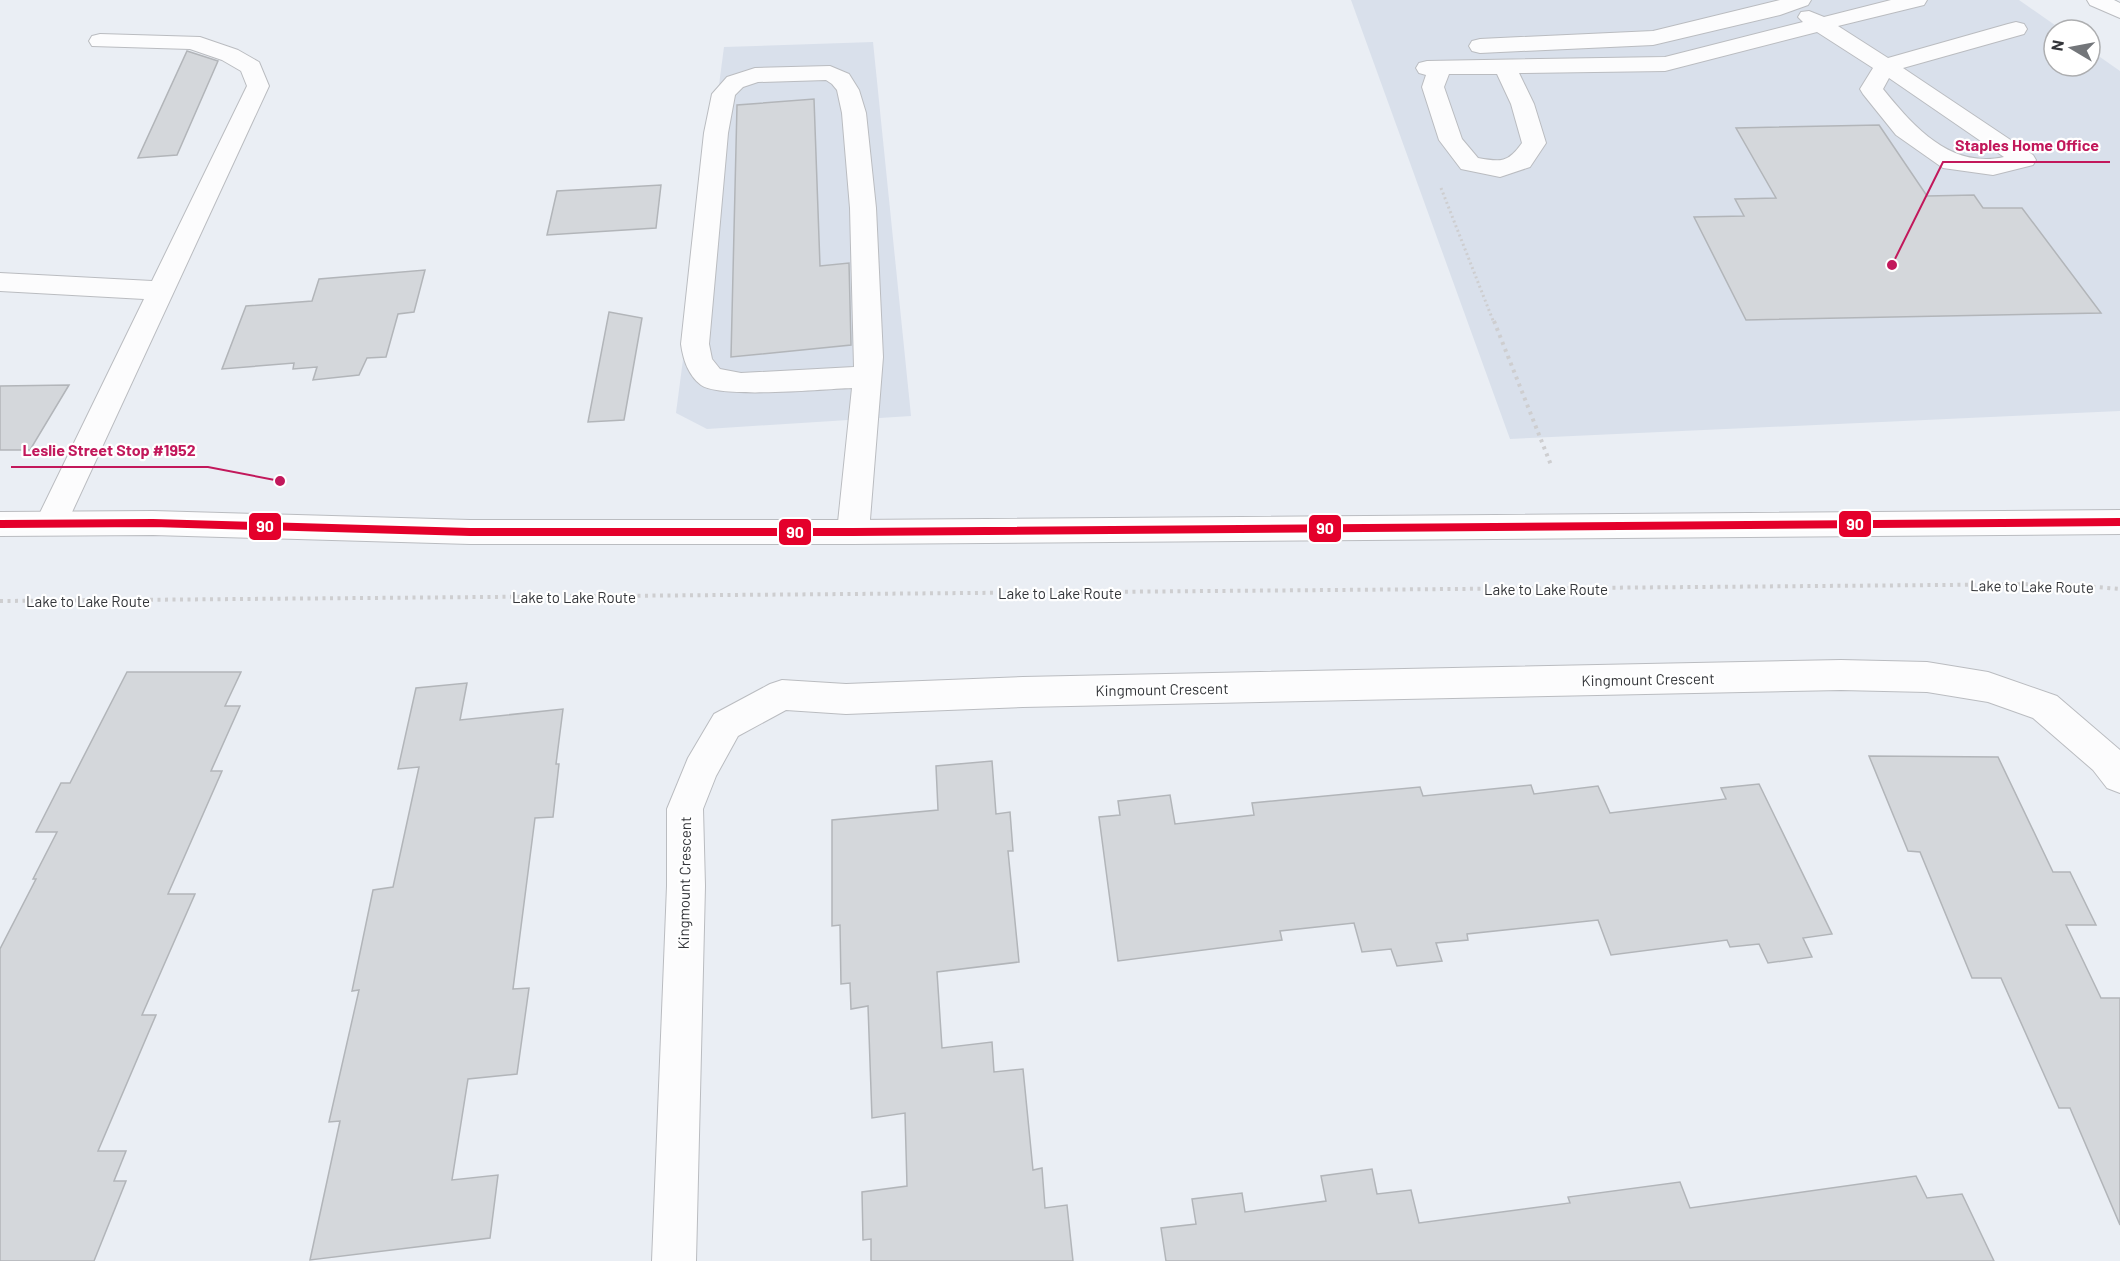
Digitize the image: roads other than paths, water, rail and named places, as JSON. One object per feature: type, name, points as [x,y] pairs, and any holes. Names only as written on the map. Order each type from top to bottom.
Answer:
[{"type":"main road","points":[[1505,68],[1515,84],[1530,123],[1534,143],[1521,162],[1500,169],[1470,164],[1451,140],[1433,87],[1434,68],[1665,64],[1916,0]]},
{"type":"main road","points":[[2098,0],[2120,12]]},
{"type":"main road","points":[[1465,46],[1653,39],[1763,13],[1790,1],[1821,25],[1885,66],[1947,106],[2024,160],[1993,167],[1952,163],[1904,130],[1871,89],[1885,66],[2016,29]]},
{"type":"main road","points":[[51,523],[258,86],[251,67],[230,55],[192,42],[100,42]]},
{"type":"main road","points":[[853,532],[868,377],[869,357],[863,208],[854,113],[848,90],[841,79],[830,73],[755,75],[735,82],[724,94],[716,133],[695,344],[698,362],[711,378],[741,382],[868,377]]},
{"type":"main road","points":[[0,282],[161,291]]},
{"type":"main road","points":[[0,524],[153,523],[470,532],[853,532],[2120,522]]},
{"type":"main road","name":"Kingmount Crescent","points":[[674,1261],[686,886],[685,809],[701,769],[726,725],[782,695],[846,699],[1046,691],[1793,676],[1928,677],[1988,687],[2045,707],[2106,759],[2120,777]]},
{"type":"place","name":"Staples Home Office","points":[[1892,265]]},
{"type":"place","name":"Leslie Street Stop #1952","points":[[280,481]]}]
